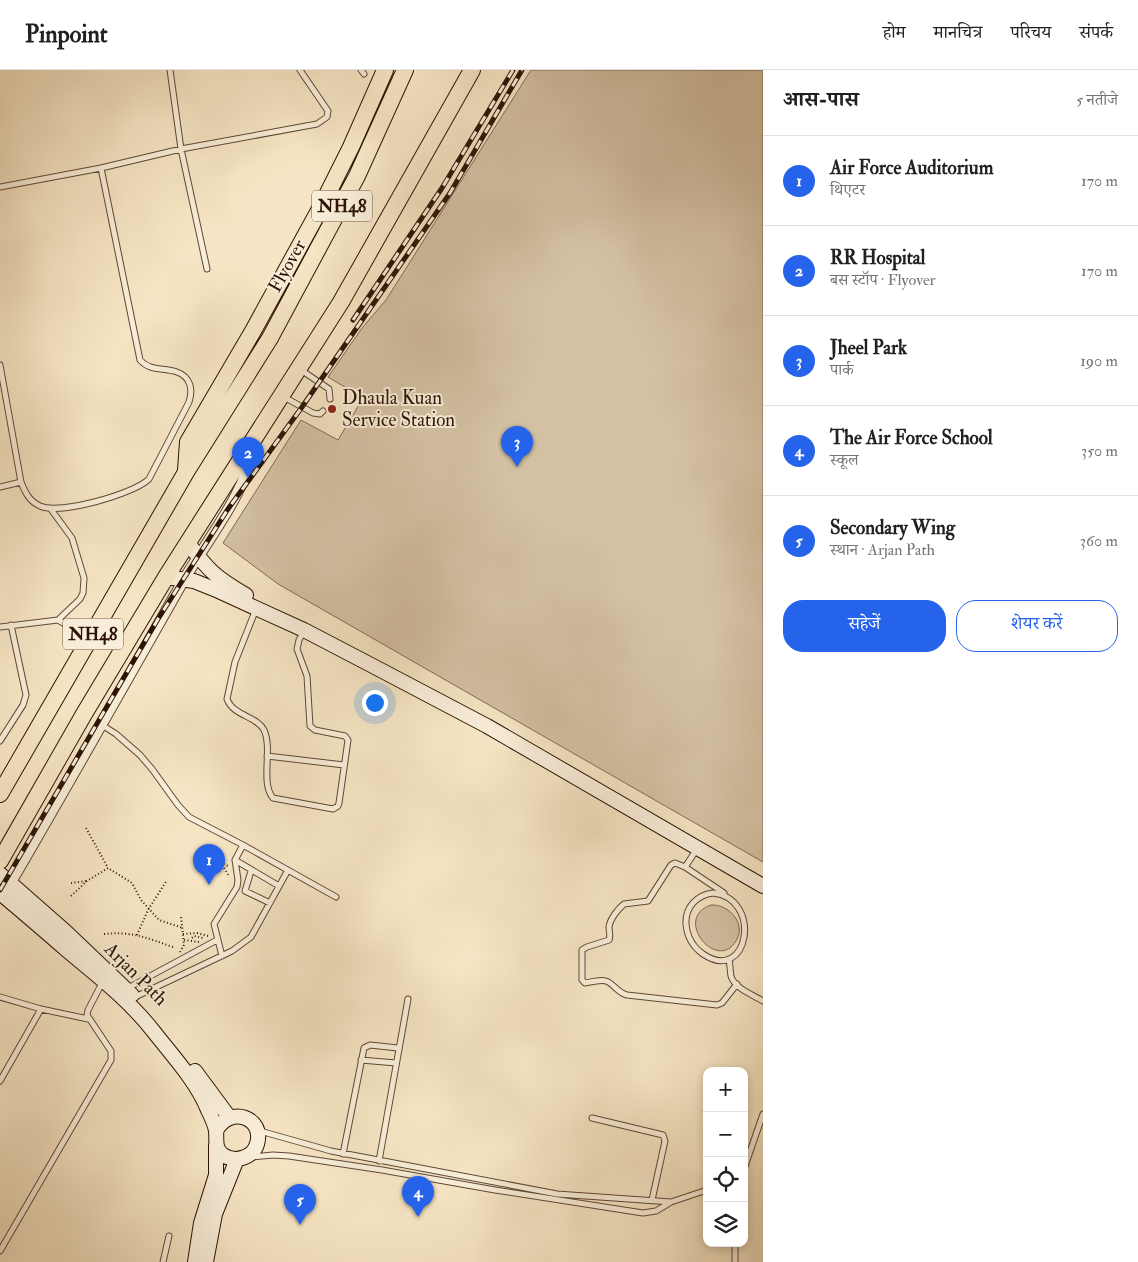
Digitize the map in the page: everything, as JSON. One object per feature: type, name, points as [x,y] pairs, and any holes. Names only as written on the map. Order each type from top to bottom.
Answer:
[{"type":"highway","points":[[186,472],[188,442],[253,331],[321,207],[386,70]]},
{"type":"highway","name":"Flyover","points":[[186,472],[270,338],[357,176],[405,70]]},
{"type":"highway","points":[[462,88],[467,70]]},
{"type":"highway","name":"NH48","points":[[0,861],[84,714],[166,577],[341,302],[472,70]]},
{"type":"highway","name":"NH48","points":[[0,794],[186,472]]},
{"type":"main road","points":[[188,543],[216,584],[256,609],[304,630],[486,726],[763,886]]},
{"type":"main road","points":[[166,577],[216,584],[260,602],[486,719],[763,877]]},
{"type":"main road","name":"Arjan Path","points":[[3,889],[106,976],[130,993],[162,1027],[229,1117]]},
{"type":"main road","name":"Arjan Path","points":[[106,976],[143,1018],[196,1088],[207,1106],[216,1138],[216,1175],[201,1223],[195,1262]]},
{"type":"main road","points":[[206,1262],[215,1214],[228,1178],[240,1159],[254,1150],[257,1144],[257,1130],[249,1120],[236,1116],[229,1117],[223,1120],[216,1138],[224,1155],[240,1159]]},
{"type":"street","points":[[3,889],[102,725],[184,580],[243,483],[251,461],[255,436]]},
{"type":"lane","points":[[170,70],[181,149],[207,269]]},
{"type":"lane","points":[[0,187],[101,168],[181,149],[317,124],[327,117],[328,111],[300,70]]},
{"type":"lane","points":[[0,365],[21,482],[32,501],[40,506],[50,508],[73,507],[120,494],[145,483],[152,474],[191,395],[190,384],[183,375],[177,372],[152,368],[144,365],[140,360],[101,168]]},
{"type":"lane","points":[[299,368],[331,391],[330,399]]},
{"type":"lane","points":[[282,395],[313,414],[320,414],[323,411]]},
{"type":"lane","points":[[0,487],[21,482]]},
{"type":"lane","points":[[50,508],[72,538],[84,578],[83,593],[80,599],[58,620]]},
{"type":"lane","points":[[256,609],[236,662],[226,699],[233,708],[257,723],[264,730],[268,791],[273,798],[332,809],[338,806],[339,802],[347,738],[315,730],[310,726],[307,676],[297,649],[298,640],[304,630]]},
{"type":"lane","points":[[0,627],[58,620],[75,630]]},
{"type":"lane","points":[[0,741],[23,705],[26,695],[12,625]]},
{"type":"lane","points":[[102,725],[116,734],[140,756],[152,769],[178,805],[189,816],[336,897]]},
{"type":"lane","points":[[267,756],[344,765]]},
{"type":"lane","points":[[222,956],[214,924],[237,886],[235,860],[243,845]]},
{"type":"lane","points":[[685,867],[697,848]]},
{"type":"lane","points":[[235,860],[279,886]]},
{"type":"lane","points":[[733,899],[720,893],[707,894],[691,905],[686,917],[687,931],[693,944],[703,954],[716,960],[730,959],[741,953],[745,948],[750,936],[747,915],[739,903],[733,899],[685,867],[675,863],[671,865],[648,901],[620,906],[609,925],[609,940],[582,950],[582,980],[585,983],[608,982],[626,996],[717,1005],[722,1003],[736,984]]},
{"type":"lane","points":[[130,993],[156,988],[222,956],[252,937],[288,870]]},
{"type":"lane","points":[[251,871],[245,890],[270,903]]},
{"type":"lane","points":[[130,993],[150,976],[217,940]]},
{"type":"lane","points":[[730,959],[731,977],[736,984],[763,1002]]},
{"type":"lane","points":[[0,1251],[111,1060],[111,1051],[88,1019],[88,1010],[106,976]]},
{"type":"lane","points":[[150,976],[156,988]]},
{"type":"lane","points":[[0,997],[41,1009],[88,1019]]},
{"type":"lane","points":[[379,1161],[408,999]]},
{"type":"lane","points":[[0,1081],[41,1009]]},
{"type":"lane","points":[[343,1154],[364,1048],[366,1046],[398,1048]]},
{"type":"lane","points":[[361,1060],[396,1063]]},
{"type":"lane","points":[[748,1157],[763,1114]]},
{"type":"lane","points":[[592,1118],[663,1135],[665,1141],[652,1200]]},
{"type":"lane","points":[[257,1130],[343,1154],[556,1194],[671,1202]]},
{"type":"lane","points":[[240,1159],[273,1155],[298,1158],[644,1212],[656,1211],[671,1202],[703,1191]]},
{"type":"lane","points":[[163,1262],[169,1236]]},
{"type":"lane","points":[[735,1247],[735,1262]]},
{"type":"path","points":[[86,828],[108,868],[132,883],[148,910],[159,920],[183,928]]},
{"type":"path","points":[[208,856],[226,868],[235,878],[237,886]]},
{"type":"path","points":[[71,896],[87,880],[108,868]]},
{"type":"path","points":[[71,883],[87,880]]},
{"type":"path","points":[[137,935],[148,910],[167,880]]},
{"type":"path","points":[[180,952],[184,944],[181,916]]},
{"type":"path","points":[[104,934],[122,932],[172,947]]},
{"type":"path","points":[[183,934],[196,933],[209,936]]},
{"type":"path","points":[[184,940],[203,941]]},
{"type":"shaded area","points":[[531,70],[763,70],[763,862],[278,584],[223,543],[301,420],[338,440],[363,398],[328,377],[362,328],[386,300]]},
{"type":"shaded area","points":[[711,905],[730,911],[738,922],[739,935],[728,949],[719,951],[709,947],[697,931],[696,921],[700,912]]},
{"type":"railway","points":[[353,320],[442,188],[513,70]]},
{"type":"railway","points":[[0,890],[158,619],[228,509],[302,407],[450,193],[522,70]]},
{"type":"place","name":"Dhaula Kuan Service Station","points":[[332,409]]},
{"type":"place","name":"Jheel Park","points":[[517,467]]},
{"type":"place","name":"RR Hospital","points":[[248,478]]},
{"type":"place","name":"Air Force Auditorium","points":[[209,885]]},
{"type":"place","name":"The Air Force School","points":[[418,1217]]},
{"type":"place","name":"Secondary Wing","points":[[300,1225]]}]
